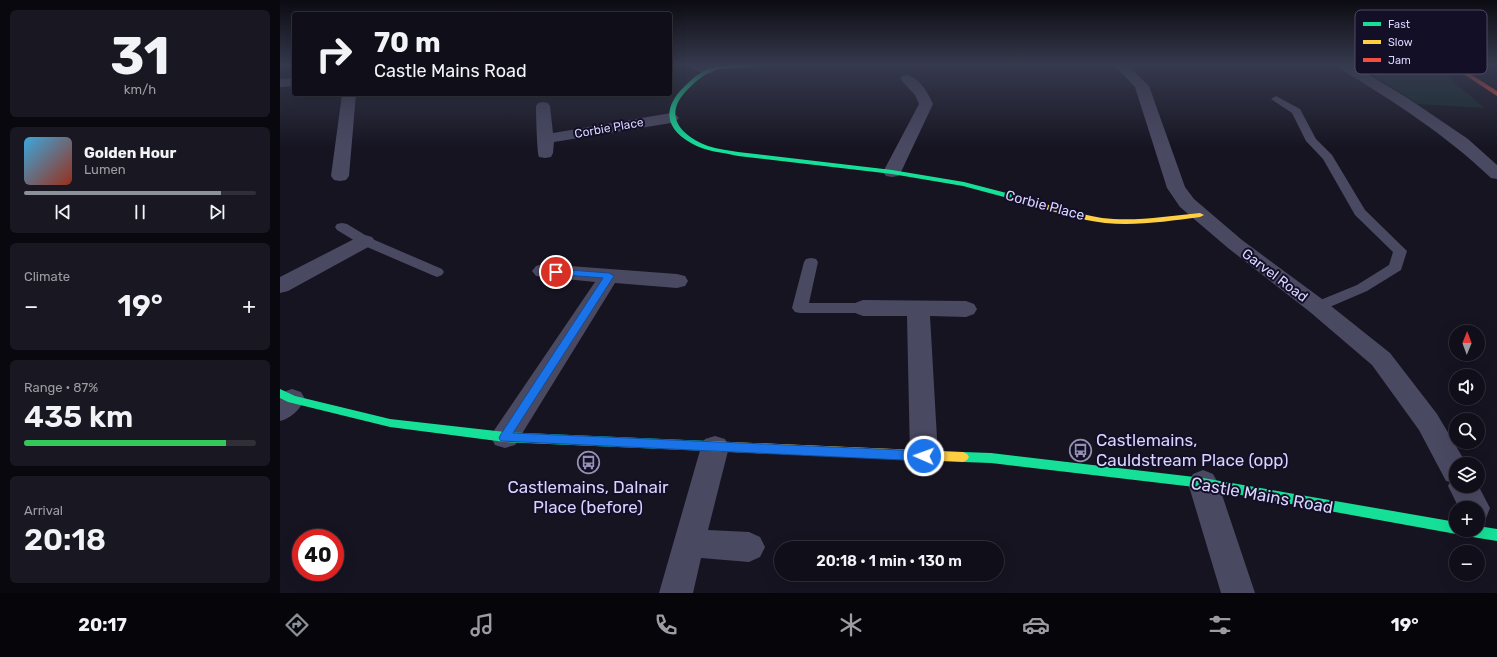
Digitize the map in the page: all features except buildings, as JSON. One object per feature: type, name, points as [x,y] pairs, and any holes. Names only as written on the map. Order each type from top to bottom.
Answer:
[{"type":"street","points":[[671,118],[671,107],[681,93]]},
{"type":"street","points":[[892,172],[926,104],[922,93]]},
{"type":"street","name":"Garvel Road","points":[[1144,93],[1176,188],[1187,203],[1200,215],[1318,307],[1381,359],[1428,422],[1449,460]]},
{"type":"street","points":[[1390,93],[1411,105],[1452,136],[1497,174]]},
{"type":"street","points":[[340,176],[349,96]]},
{"type":"street","name":"Corbie Place","points":[[543,106],[546,146],[671,118],[681,132],[692,141],[704,146],[738,154],[892,172],[964,184],[1091,218],[1113,221],[1200,215]]},
{"type":"street","points":[[280,286],[365,241]]},
{"type":"street","points":[[543,271],[677,281]]},
{"type":"street","points":[[505,438],[609,276]]},
{"type":"street","points":[[863,308],[966,309]]},
{"type":"street","points":[[918,309],[924,456]]},
{"type":"street","name":"Castle Mains Road","points":[[284,401],[390,423],[505,438],[990,458],[1203,483],[1449,527]]},
{"type":"street","points":[[676,593],[715,447]]},
{"type":"street","points":[[1203,483],[1238,593]]},
{"type":"street","points":[[689,543],[749,547]]},
{"type":"lane","points":[[1276,99],[1296,111],[1311,141],[1328,157],[1360,212],[1400,251],[1396,267],[1362,288],[1318,307]]},
{"type":"lane","points":[[342,227],[365,241],[437,272]]},
{"type":"lane","points":[[811,262],[800,308],[863,308]]},
{"type":"green space","points":[[1400,93],[1467,93],[1484,108],[1418,104]]},
{"type":"traffic: fast","points":[[682,93],[672,109],[674,124],[685,137],[706,148],[738,154],[892,172],[964,184],[1030,202]]},
{"type":"traffic: fast","points":[[280,393],[292,399],[390,423],[505,437],[709,446]]},
{"type":"traffic: fast","points":[[963,457],[991,458],[1203,483],[1449,527]]},
{"type":"traffic: fast","points":[[1485,533],[1497,535]]},
{"type":"traffic: slow","points":[[1030,202],[1082,216],[1114,221],[1147,220],[1200,215]]},
{"type":"traffic: slow","points":[[709,446],[963,457]]},
{"type":"place","name":"Castlemains, Cauldstream Place (opp)","points":[[1080,450]]},
{"type":"place","name":"Castlemains, Dalnair Place (before)","points":[[588,463]]},
{"type":"route","points":[[556,272],[609,276],[505,438],[924,456]]}]
